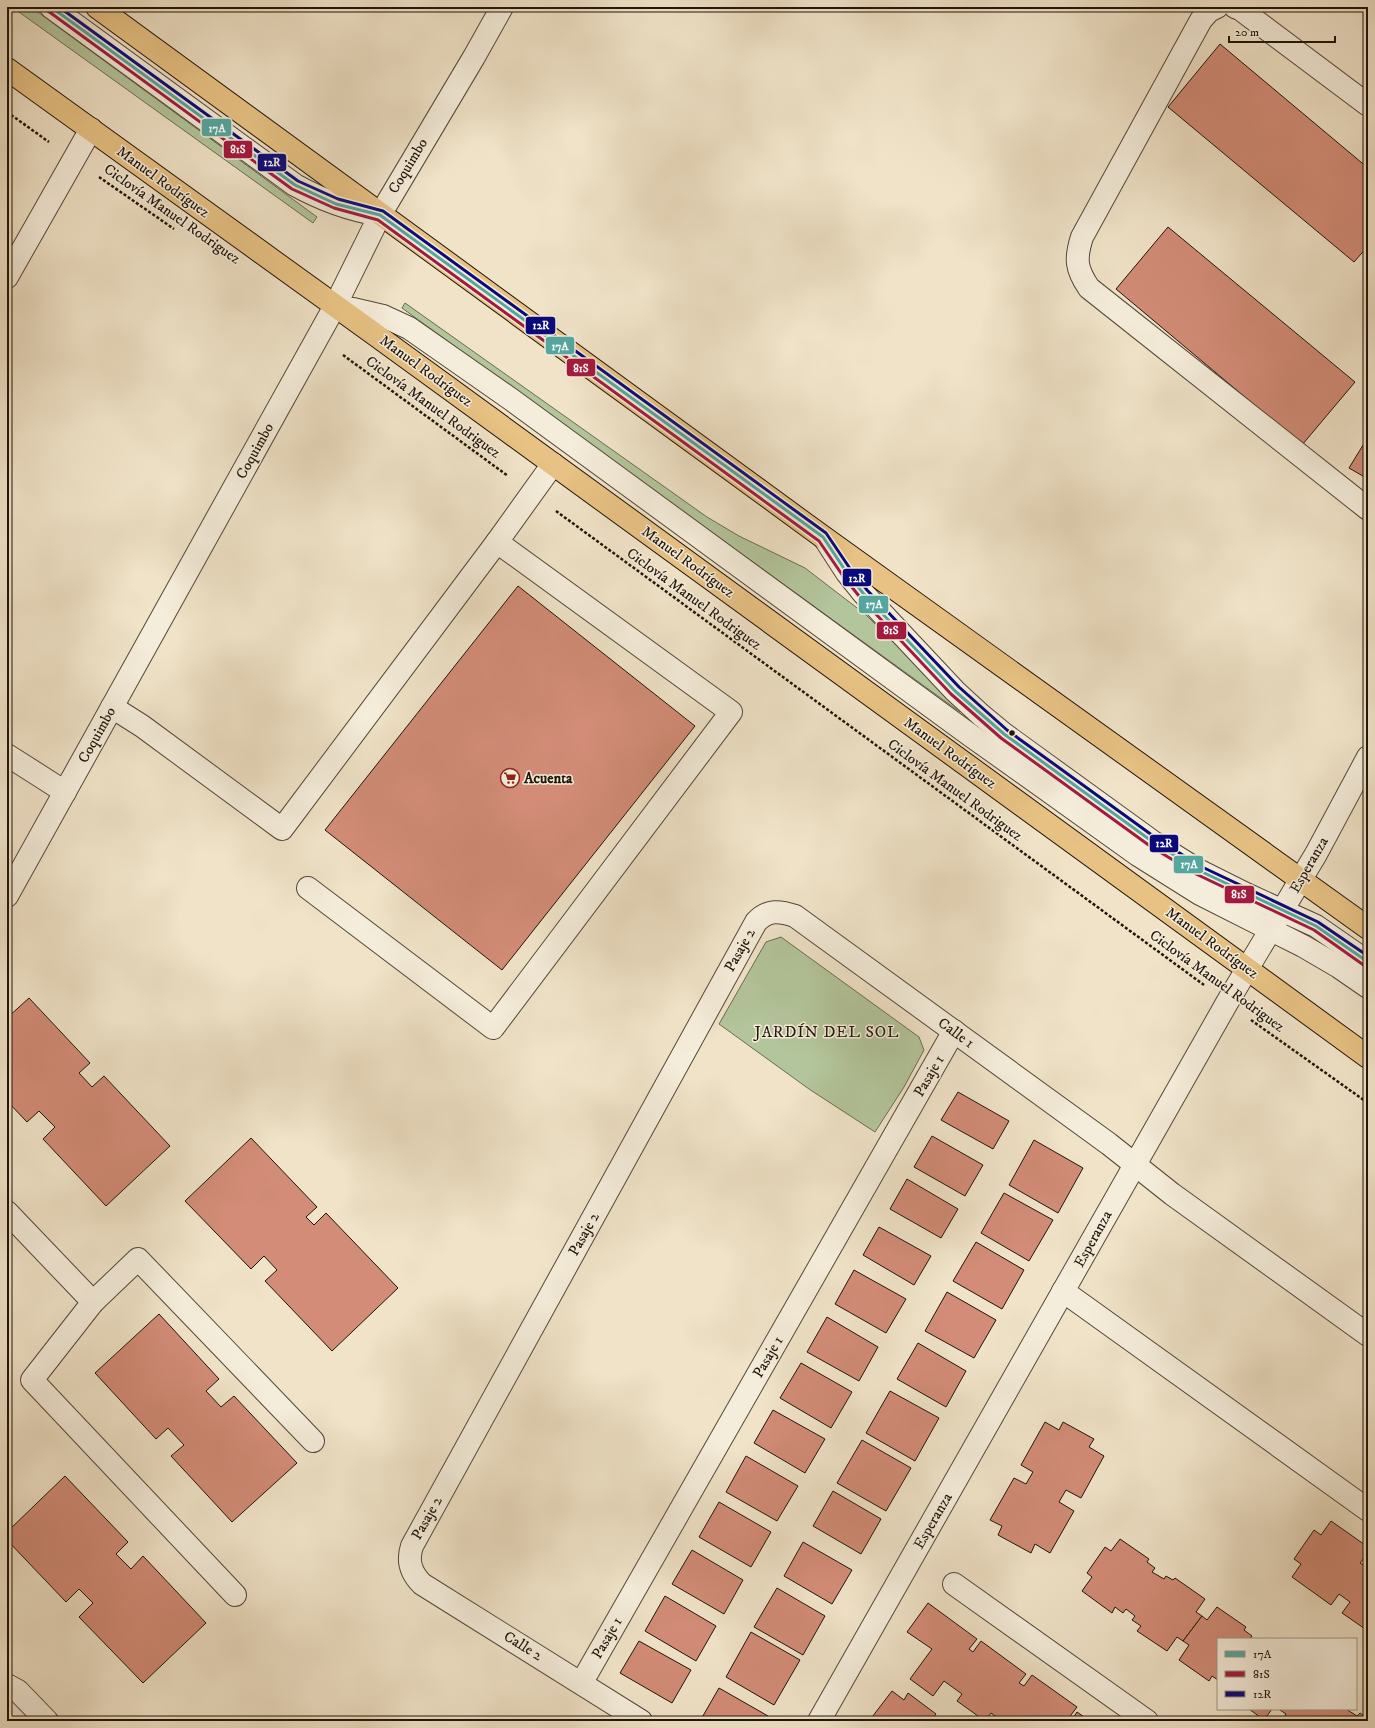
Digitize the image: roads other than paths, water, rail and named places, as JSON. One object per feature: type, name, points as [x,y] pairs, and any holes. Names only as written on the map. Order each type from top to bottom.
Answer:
[{"type":"main road","points":[[97,7],[823,537],[1368,928]]},
{"type":"main road","name":"Manuel Rodríguez","points":[[7,68],[1368,1057]]},
{"type":"street","points":[[51,7],[295,184],[324,200],[338,205],[380,215]]},
{"type":"street","name":"Coquimbo","points":[[7,896],[335,306],[380,215],[502,7]]},
{"type":"street","points":[[1217,7],[1209,11],[1201,20],[1082,237],[1078,250],[1077,263],[1079,270],[1089,288],[1368,509]]},
{"type":"street","points":[[1235,7],[1240,9],[1368,106]]},
{"type":"street","points":[[7,277],[91,129]]},
{"type":"street","points":[[335,306],[383,316],[409,328],[512,400],[963,730],[1138,855],[1200,894],[1332,963],[1368,987]]},
{"type":"street","points":[[112,707],[142,726],[282,829],[497,542],[553,464]]},
{"type":"street","points":[[823,537],[847,573],[863,593],[955,691],[999,730],[1140,833],[1178,858],[1246,894],[1316,926],[1368,962]]},
{"type":"street","points":[[308,888],[493,1028],[731,712],[497,542]]},
{"type":"street","points":[[7,755],[65,792]]},
{"type":"street","name":"Esperanza","points":[[819,1721],[1246,968],[1300,880],[1368,757]]},
{"type":"street","name":"Calle 1","points":[[773,912],[781,911],[795,916],[1135,1163],[1172,1194],[1368,1335]]},
{"type":"street","name":"Pasaje 2","points":[[410,1566],[409,1554],[412,1546],[756,922],[765,914],[773,912]]},
{"type":"street","name":"Pasaje 1","points":[[582,1682],[954,1031]]},
{"type":"street","points":[[7,1212],[93,1302]]},
{"type":"street","points":[[236,1595],[32,1380],[93,1302],[138,1259],[314,1441]]},
{"type":"street","points":[[1063,1291],[1368,1510]]},
{"type":"street","name":"Calle 2","points":[[410,1566],[416,1579],[422,1584],[582,1682],[641,1721]]},
{"type":"street","points":[[954,1584],[1147,1721]]},
{"type":"street","points":[[7,1685],[18,1691],[46,1721]]},
{"type":"place","name":"Acuenta","points":[[510,778]]},
{"type":"district","name":"JARDÍN DEL SOL","points":[[827,1032]]}]
